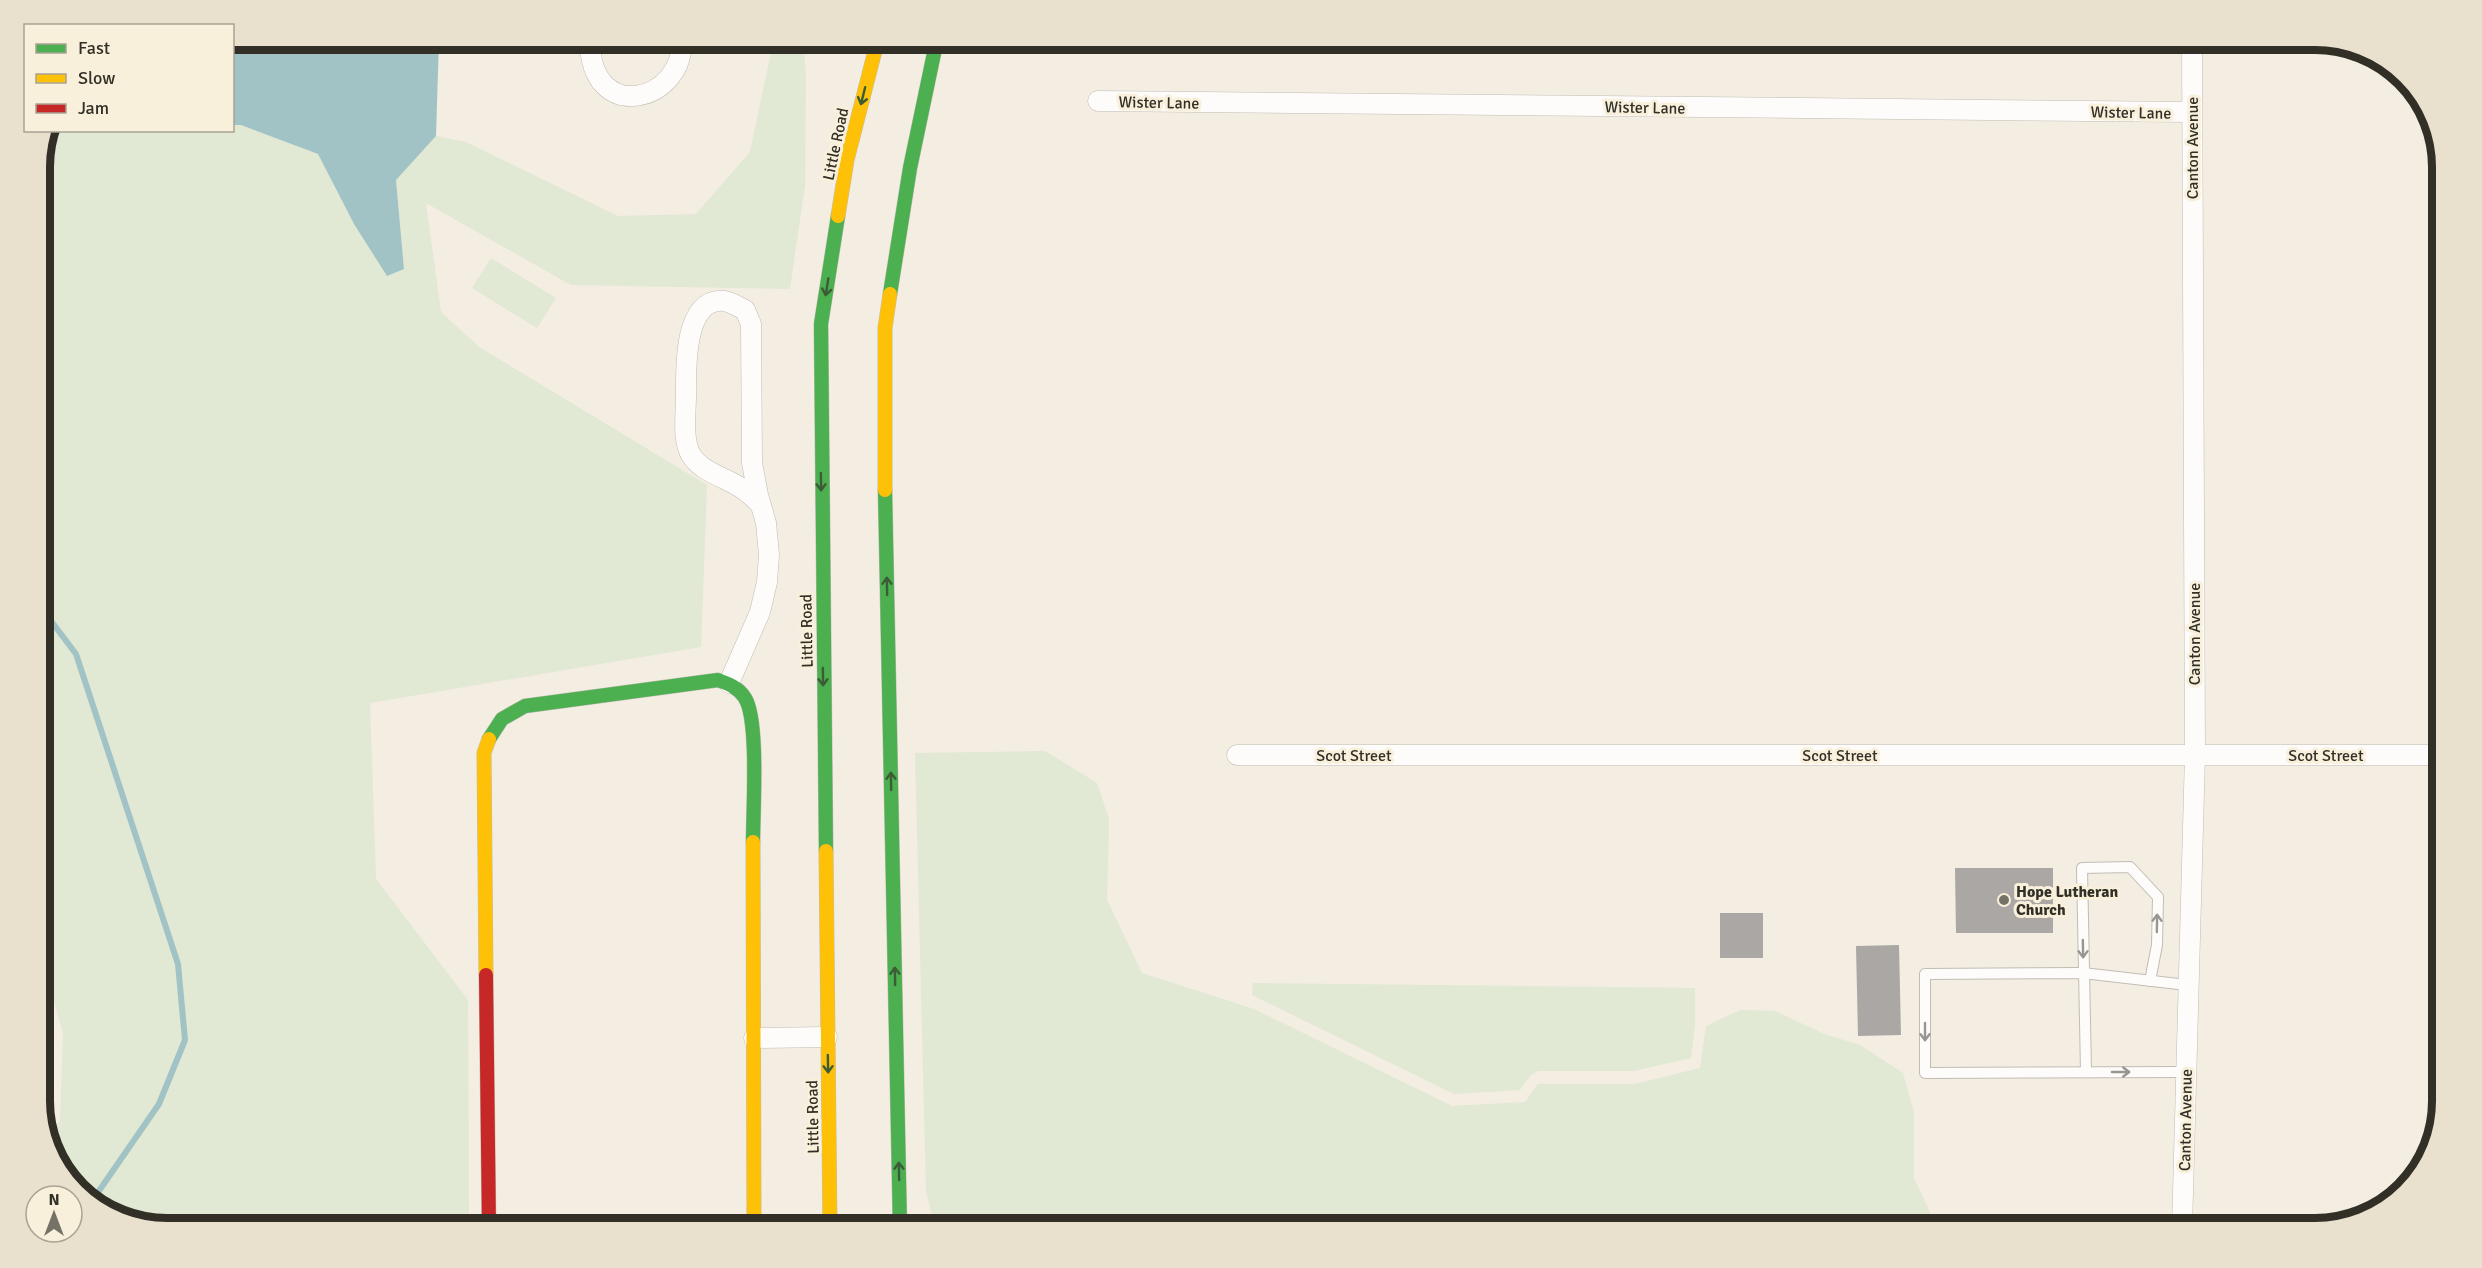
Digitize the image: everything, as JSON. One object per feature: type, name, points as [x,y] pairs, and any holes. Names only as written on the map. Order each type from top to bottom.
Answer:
[{"type":"main road","name":"Little Road","points":[[830,1219],[820,456],[821,324],[847,160],[875,50]]},
{"type":"main road","points":[[900,1219],[884,456],[885,328],[910,168],[936,50]]},
{"type":"main road","points":[[489,1219],[484,753],[490,733],[498,721],[509,712],[525,706],[718,680],[734,685],[748,700],[753,718],[754,1219]]},
{"type":"street","points":[[590,50],[595,74],[606,89],[627,96],[646,93],[668,81],[680,62],[681,50]]},
{"type":"street","name":"Canton Avenue","points":[[2182,1219],[2195,755],[2192,50]]},
{"type":"street","name":"Wister Lane","points":[[1098,101],[2192,112]]},
{"type":"street","points":[[729,683],[760,612],[767,582],[769,555],[766,523],[752,463],[751,324],[745,310],[724,301],[712,302],[700,312],[692,328],[686,356],[687,441],[692,456],[709,471],[744,490],[761,505]]},
{"type":"street","name":"Scot Street","points":[[1237,754],[2432,755]]},
{"type":"street","points":[[754,1038],[827,1037]]},
{"type":"lane","points":[[2086,1072],[2082,868],[2130,867],[2158,897],[2157,945],[2150,981]]},
{"type":"lane","points":[[2186,1072],[1925,1073],[1925,974],[2084,973],[2187,985]]},
{"type":"green space","points":[[772,50],[804,50],[806,74],[805,185],[790,289],[571,285],[426,203],[441,312],[479,347],[707,485],[701,647],[370,703],[376,879],[468,1000],[469,1219],[166,1219],[136,1215],[101,1199],[69,1167],[53,1129],[60,1121],[63,1033],[50,988],[50,159],[54,132],[234,132],[234,125],[241,125],[318,154],[354,224],[404,269],[396,179],[436,136],[466,142],[618,216],[696,214],[750,152]]},
{"type":"green space","points":[[491,258],[556,298],[537,328],[472,288]]},
{"type":"green space","points":[[1045,751],[1097,783],[1109,819],[1107,900],[1142,973],[1254,1009],[1452,1106],[1525,1102],[1538,1084],[1635,1084],[1700,1068],[1706,1026],[1740,1010],[1775,1011],[1824,1034],[1860,1045],[1903,1073],[1914,1113],[1914,1178],[1933,1219],[933,1219],[926,1190],[915,753]]},
{"type":"green space","points":[[1253,983],[1695,988],[1695,1025],[1691,1058],[1634,1071],[1538,1071],[1530,1076],[1520,1090],[1454,1094],[1252,995]]},
{"type":"water","points":[[234,50],[439,50],[436,136],[396,180],[404,269],[387,276],[354,224],[318,154],[241,125],[234,125]]},
{"type":"building","name":"Hope Lutheran Church","points":[[1955,868],[2053,868],[2053,933],[1956,933]]},
{"type":"building","points":[[1720,913],[1763,913],[1763,958],[1720,958]]},
{"type":"building","points":[[1899,945],[1901,1035],[1858,1036],[1856,946]]},
{"type":"waterway","points":[[50,620],[76,654],[178,964],[185,1040],[159,1104],[96,1195]]},
{"type":"traffic: fast","points":[[890,294],[910,168],[935,50]]},
{"type":"traffic: fast","points":[[826,851],[821,324],[838,216]]},
{"type":"traffic: fast","points":[[885,490],[900,1219]]},
{"type":"traffic: fast","points":[[489,739],[502,719],[525,706],[718,680],[740,692],[749,709],[754,745],[753,842]]},
{"type":"traffic: slow","points":[[838,216],[847,160],[875,50]]},
{"type":"traffic: slow","points":[[885,490],[885,328],[890,294]]},
{"type":"traffic: slow","points":[[486,975],[484,753],[489,739]]},
{"type":"traffic: slow","points":[[753,842],[754,1219]]},
{"type":"traffic: slow","points":[[826,851],[830,1219]]},
{"type":"traffic: jam","points":[[486,975],[489,1219]]},
{"type":"place","name":"Hope Lutheran Church","points":[[2004,900]]}]
